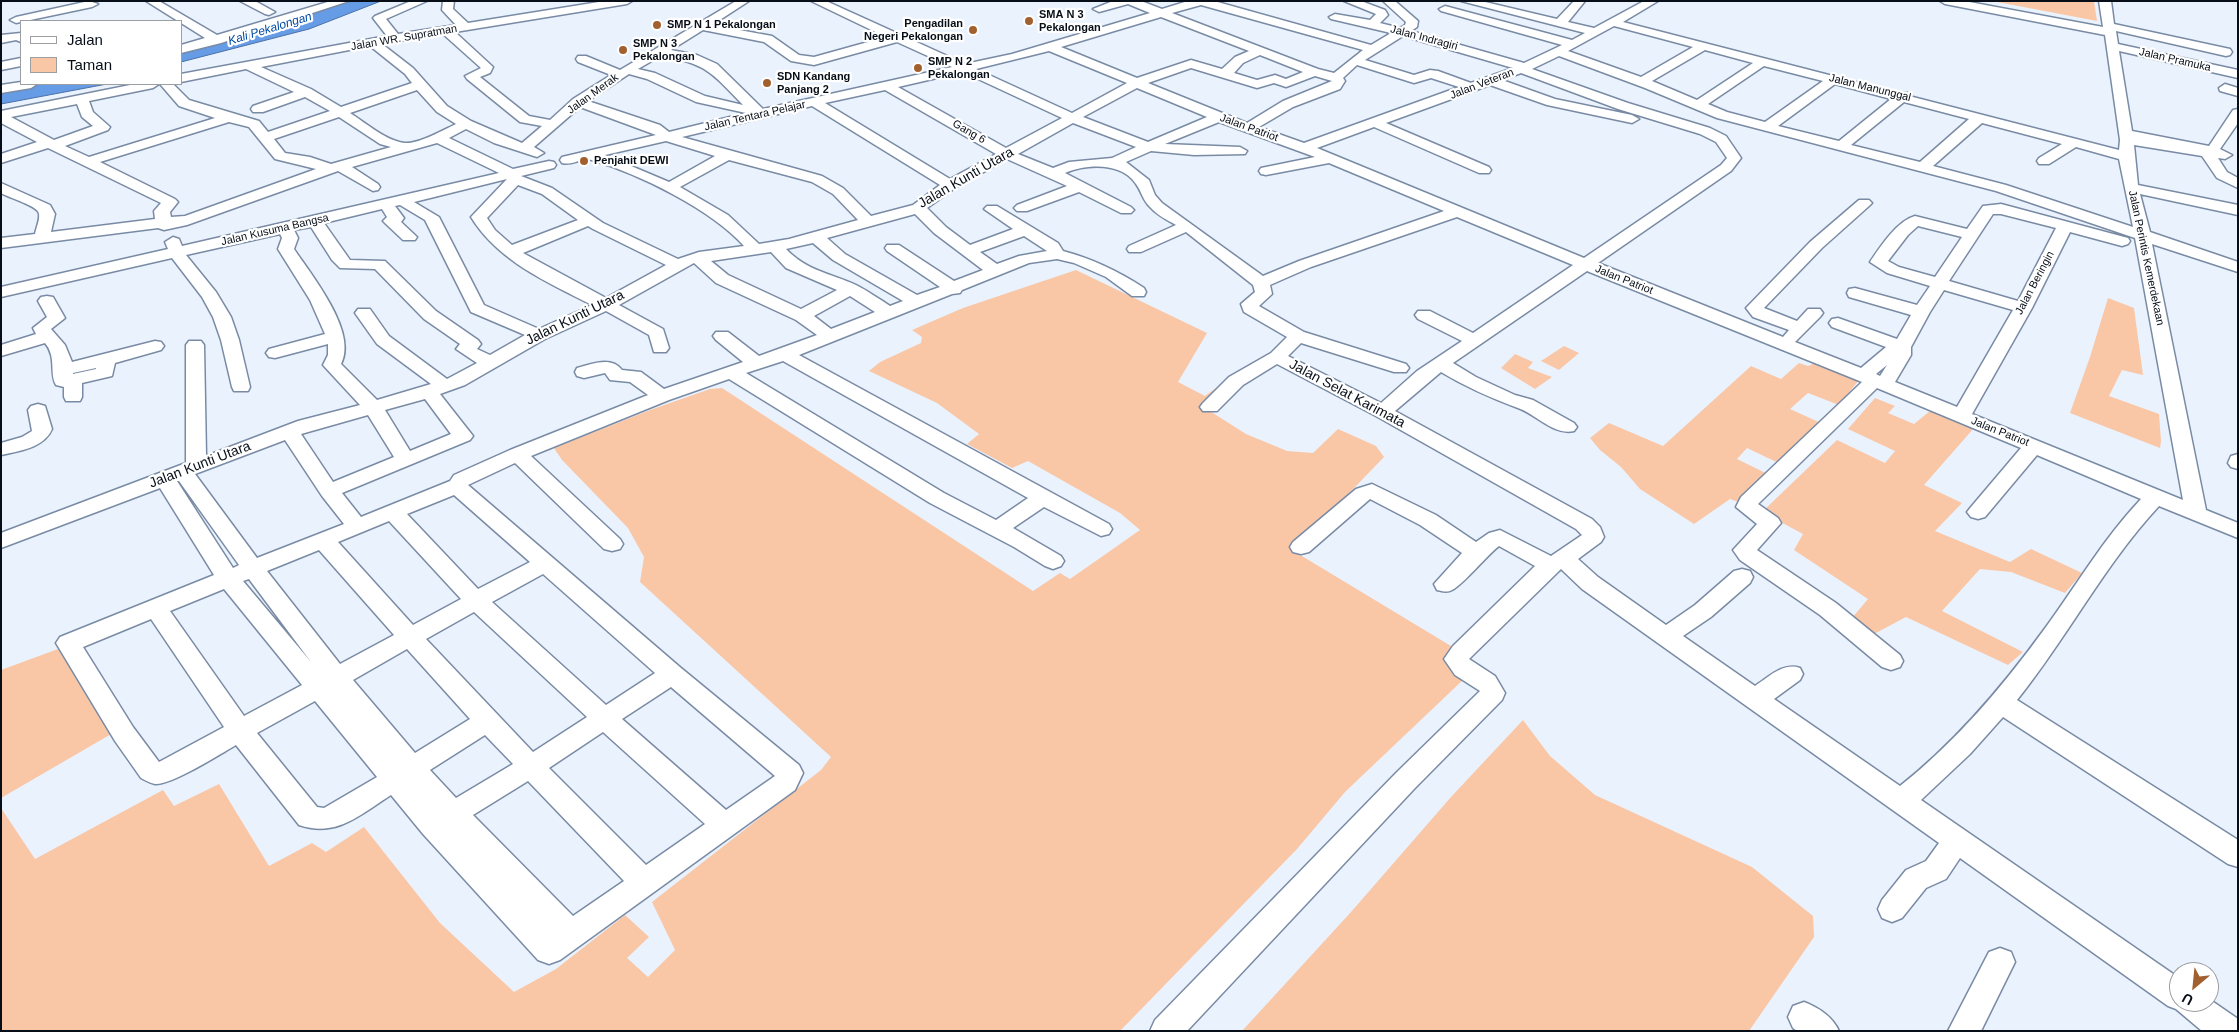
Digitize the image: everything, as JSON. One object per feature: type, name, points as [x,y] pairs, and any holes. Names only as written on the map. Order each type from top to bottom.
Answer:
[{"type":"street","points":[[151,1],[217,40]]},
{"type":"street","points":[[245,1],[269,12]]},
{"type":"street","points":[[182,34],[306,1]]},
{"type":"street","points":[[182,49],[217,40],[344,1]]},
{"type":"street","points":[[395,39],[379,18],[422,1]]},
{"type":"street","points":[[449,1],[446,4],[448,10],[465,27]]},
{"type":"street","name":"Jalan WR. Supratman","points":[[182,78],[372,42],[627,1]]},
{"type":"street","name":"Jalan Merak","points":[[547,156],[552,124],[578,102],[623,72],[704,27],[744,1]]},
{"type":"street","points":[[816,1],[1073,118],[1147,146],[1177,150],[1240,151]]},
{"type":"street","points":[[1099,9],[1126,1]]},
{"type":"street","points":[[1130,1],[1314,72],[1336,78]]},
{"type":"street","points":[[1201,1],[1372,49]]},
{"type":"street","name":"Jalan Tentara Pelajar","points":[[547,156],[598,153],[759,113],[966,68],[1018,60],[1201,1]]},
{"type":"street","name":"Jalan Indragiri","points":[[1349,1],[1381,12],[1382,15],[1372,24]]},
{"type":"street","points":[[1336,78],[1372,49],[1411,27],[1413,23],[1388,1]]},
{"type":"street","points":[[1466,1],[1597,32]]},
{"type":"street","points":[[1945,1],[2226,52]]},
{"type":"street","points":[[1560,23],[1576,2]]},
{"type":"street","points":[[16,20],[91,3],[95,7],[85,10],[86,15]]},
{"type":"street","points":[[1629,3],[1649,4]]},
{"type":"street","name":"Jalan Veteran","points":[[1304,148],[1523,68],[1558,52],[1649,4]]},
{"type":"street","points":[[1445,9],[1573,44]]},
{"type":"street","points":[[1335,17],[1372,24]]},
{"type":"street","name":"Jalan Manunggal","points":[[1615,23],[1746,56],[1762,55],[1834,80],[1903,96],[2075,142],[2126,143],[2209,152],[2231,157]]},
{"type":"street","name":"Jalan Indragiri","points":[[1372,24],[1476,52],[1623,106],[1705,131],[1724,142]]},
{"type":"street","points":[[704,27],[744,32],[768,39],[790,55],[809,60],[822,60],[898,38]]},
{"type":"street","points":[[447,30],[487,67],[486,70],[471,76],[481,86],[525,119],[552,124]]},
{"type":"street","points":[[2109,30],[2219,39]]},
{"type":"street","points":[[2109,30],[2182,73]]},
{"type":"street","name":"Jalan Pramuka","points":[[2109,30],[2238,74]]},
{"type":"street","name":"Jalan Perintis Kemerdekaan","points":[[2109,30],[2131,188],[2144,241],[2196,513]]},
{"type":"street","points":[[1,39],[19,36],[20,38]]},
{"type":"street","points":[[372,42],[409,71],[431,99],[442,109],[466,124],[511,146],[547,156]]},
{"type":"street","points":[[1642,82],[1703,46]]},
{"type":"street","name":"Jalan Patriot","points":[[1053,48],[1219,117],[1304,148],[1584,264],[1790,339],[1874,380],[1963,413],[2034,446],[2238,531]]},
{"type":"street","points":[[660,51],[693,58],[713,67],[759,113]]},
{"type":"street","points":[[1220,74],[1229,71],[1239,60],[1260,51]]},
{"type":"street","points":[[1558,52],[1642,82],[1698,105],[1766,128],[2001,188],[2109,223],[2144,241]]},
{"type":"street","points":[[1698,105],[1762,55]]},
{"type":"street","points":[[991,69],[1018,60],[1043,57]]},
{"type":"street","points":[[582,59],[623,72],[651,76],[701,99],[759,113]]},
{"type":"street","points":[[1356,60],[1414,79],[1430,74],[1438,74],[1472,88]]},
{"type":"street","points":[[1,66],[20,62]]},
{"type":"street","name":"Jalan Kunti Utara","points":[[1,541],[289,431],[437,389],[490,363],[539,335],[608,304],[678,265],[699,257],[775,247],[816,238],[918,208],[950,185],[1138,82],[1191,64],[1253,84],[1275,79],[1286,83]]},
{"type":"street","points":[[249,66],[306,92],[386,142],[408,148]]},
{"type":"street","points":[[1286,83],[1314,72]]},
{"type":"street","points":[[1249,127],[1307,95],[1335,86],[1339,81],[1336,78]]},
{"type":"street","points":[[1766,128],[1834,80]]},
{"type":"street","points":[[1383,412],[1424,375],[1726,168],[1734,158],[1724,142],[1701,139],[1624,117],[1552,102],[1491,81]]},
{"type":"street","points":[[1286,83],[1307,95]]},
{"type":"street","points":[[266,136],[421,84]]},
{"type":"street","points":[[1,89],[23,85]]},
{"type":"street","points":[[1,116],[148,85]]},
{"type":"street","points":[[167,85],[184,103],[228,118],[254,124],[266,136],[280,156],[335,168],[373,187]]},
{"type":"street","name":"Gang 6","points":[[887,86],[1006,154],[1053,173],[1126,210]]},
{"type":"street","points":[[2225,88],[2238,92]]},
{"type":"street","points":[[258,108],[306,92]]},
{"type":"street","points":[[1840,147],[1903,96]]},
{"type":"street","points":[[1,159],[103,127],[87,114],[82,98]]},
{"type":"street","points":[[578,102],[655,128],[668,136],[727,155],[817,179],[838,191],[868,222]]},
{"type":"street","points":[[814,102],[950,185]]},
{"type":"street","points":[[1,116],[24,131],[170,202],[162,211],[176,251],[224,318],[241,387]]},
{"type":"street","points":[[1053,173],[1069,166],[1115,162],[1147,146],[1219,117]]},
{"type":"street","points":[[1923,167],[1980,117]]},
{"type":"street","points":[[87,162],[228,118]]},
{"type":"street","points":[[2236,118],[2209,152],[2222,175],[2238,184]]},
{"type":"street","points":[[1373,122],[1484,170]]},
{"type":"street","points":[[1,243],[110,228],[166,224],[187,220],[335,168],[438,138],[466,124]]},
{"type":"street","points":[[438,138],[479,159],[513,173],[591,220],[678,265]]},
{"type":"street","points":[[2044,162],[2075,142]]},
{"type":"street","points":[[598,153],[668,188],[729,222],[746,237],[755,249]]},
{"type":"street","points":[[668,188],[727,155]]},
{"type":"street","name":"Jalan Kusuma Bangsa","points":[[176,251],[348,209],[513,173],[547,156]]},
{"type":"street","points":[[1266,171],[1329,159]]},
{"type":"street","points":[[1115,162],[1131,171],[1144,183],[1148,196],[1157,206],[1188,226],[1261,283],[1264,294],[1250,304],[1250,308],[1298,336],[1400,368]]},
{"type":"street","points":[[513,173],[479,217],[487,233],[525,264],[608,304],[652,329],[657,333],[660,348]]},
{"type":"street","name":"Jalan Kusuma Bangsa","points":[[1,287],[315,222],[348,209],[405,199],[457,185]]},
{"type":"street","points":[[1,187],[18,197],[36,202],[45,208],[47,214],[42,238]]},
{"type":"street","points":[[1022,208],[1078,187]]},
{"type":"street","points":[[2131,188],[2238,210]]},
{"type":"street","points":[[405,199],[408,205],[431,217],[477,308],[539,335]]},
{"type":"street","points":[[385,203],[396,218],[391,221],[409,237]]},
{"type":"street","points":[[1814,313],[1790,339],[1755,308],[1810,250],[1864,203]]},
{"type":"street","points":[[918,208],[940,230],[994,270]]},
{"type":"street","points":[[1891,661],[1828,609],[1748,555],[1744,550],[1770,522],[1747,507],[1748,502],[1902,355],[1902,347],[1920,312],[1986,212],[1991,208],[2065,226],[2144,241],[2238,267]]},
{"type":"street","points":[[992,209],[1052,246],[1057,254]]},
{"type":"street","points":[[1261,283],[1304,264],[1456,212]]},
{"type":"street","points":[[510,252],[591,220]]},
{"type":"street","points":[[1972,235],[1915,221],[1879,260],[1884,266],[2023,308]]},
{"type":"street","points":[[315,222],[338,257],[346,265],[379,264],[430,315],[472,344],[465,349],[490,363]]},
{"type":"street","points":[[1135,249],[1188,226]]},
{"type":"street","name":"Jalan Beringin","points":[[1963,413],[2023,308],[2065,226]]},
{"type":"street","points":[[285,228],[290,238],[286,249],[320,299],[334,336],[337,354],[332,365],[373,406],[406,461]]},
{"type":"street","points":[[969,251],[1025,230]]},
{"type":"street","points":[[816,238],[839,257],[918,303]]},
{"type":"street","points":[[775,247],[792,265],[850,289],[887,312]]},
{"type":"street","points":[[893,248],[954,288]]},
{"type":"street","points":[[545,563],[173,769],[159,773],[150,770],[124,734],[68,642],[457,486],[461,480],[517,454],[662,396],[732,373],[887,312],[918,303],[994,270],[1025,259],[1057,254],[1080,260],[1112,274],[1138,292]]},
{"type":"street","points":[[699,257],[712,272],[722,279],[802,316],[828,335]]},
{"type":"street","name":"Jalan Kusuma Bangsa","points":[[1,292],[105,266]]},
{"type":"street","points":[[802,316],[850,289]]},
{"type":"street","points":[[1855,293],[1920,312]]},
{"type":"street","points":[[47,301],[56,318],[42,328],[45,335],[54,340],[70,382],[105,372],[106,360],[155,346]]},
{"type":"street","points":[[329,491],[463,436],[437,389],[383,340],[364,312]]},
{"type":"street","points":[[1424,315],[1474,341]]},
{"type":"street","points":[[1838,323],[1902,347]]},
{"type":"street","points":[[1,351],[45,335]]},
{"type":"street","points":[[275,353],[334,336]]},
{"type":"street","points":[[722,336],[756,363]]},
{"type":"street","name":"Jalan Selat Karimata","points":[[1298,336],[1277,357],[1383,412],[1584,524],[1592,532],[1593,537],[1557,562]]},
{"type":"street","points":[[195,345],[181,473],[227,577],[328,682],[403,773],[433,826],[549,950],[786,782],[790,772],[672,674],[457,486]]},
{"type":"street","points":[[784,354],[1101,528]]},
{"type":"street","points":[[1210,407],[1236,381],[1277,357]]},
{"type":"street","points":[[1441,364],[1469,381],[1508,399],[1526,404],[1567,427]]},
{"type":"street","points":[[584,372],[610,367],[617,376],[634,376],[662,396]]},
{"type":"street","points":[[732,373],[937,498],[997,529],[1054,562]]},
{"type":"street","points":[[1,449],[29,441],[40,434],[42,429],[38,410]]},
{"type":"street","points":[[289,431],[329,491],[357,526]]},
{"type":"street","points":[[1978,512],[2034,446]]},
{"type":"street","points":[[517,454],[612,544]]},
{"type":"street","points":[[181,473],[251,568],[328,682]]},
{"type":"street","points":[[1301,547],[1363,494],[1372,491],[1428,520],[1464,546],[1478,551]]},
{"type":"street","points":[[997,529],[1045,496]]},
{"type":"street","points":[[1902,800],[1925,782],[1965,744],[2001,703],[2047,644],[2120,537],[2156,496]]},
{"type":"street","points":[[393,512],[476,601],[726,826]]},
{"type":"street","points":[[1445,584],[1478,551],[1496,537],[1504,537],[1557,562],[1611,596],[2169,989]]},
{"type":"street","points":[[323,540],[409,638],[530,768],[645,883]]},
{"type":"street","points":[[1166,1031],[1406,780],[1493,693],[1487,683],[1459,665],[1456,659],[1460,652],[1481,635],[1528,585],[1557,562]]},
{"type":"street","points":[[1667,636],[1703,611],[1742,577]]},
{"type":"street","points":[[155,607],[241,732],[309,817],[329,818],[488,721]]},
{"type":"street","points":[[433,826],[530,768],[672,674]]},
{"type":"street","points":[[1756,698],[1791,674]]},
{"type":"street","points":[[2001,703],[2238,855]]},
{"type":"street","points":[[403,773],[454,812],[571,934]]},
{"type":"street","points":[[1892,909],[1916,879],[1936,870],[1957,839]]},
{"type":"street","points":[[1964,1031],[2000,962]]},
{"type":"street","points":[[2202,1012],[2228,1031]]},
{"type":"green space","points":[[1992,1],[2094,1],[2097,21]]},
{"type":"green space","points":[[1076,270],[1207,333],[1178,382],[1205,396],[1216,388],[1222,391],[1205,408],[1246,434],[1287,451],[1313,453],[1338,429],[1376,446],[1384,457],[1292,550],[1451,646],[1450,670],[1464,679],[1345,792],[1297,849],[1120,1031],[1,1031],[1,808],[35,859],[163,790],[174,806],[219,784],[269,866],[312,843],[326,852],[364,827],[440,923],[514,992],[556,969],[625,915],[649,937],[627,958],[648,977],[675,950],[652,902],[821,770],[831,757],[640,582],[644,557],[628,528],[562,460],[554,448],[650,410],[710,389],[722,388],[1033,591],[1060,573],[1070,579],[1140,530],[1120,513],[1028,461],[1012,468],[967,444],[979,434],[937,403],[869,371],[880,362],[921,343],[922,337],[912,330],[963,308]]},
{"type":"green space","points":[[2108,298],[2134,308],[2143,375],[2122,370],[2109,396],[2159,414],[2160,448],[2070,413]]},
{"type":"green space","points":[[1564,346],[1579,353],[1559,370],[1541,361]]},
{"type":"green space","points":[[1515,354],[1533,362],[1528,368],[1552,377],[1535,389],[1501,368]]},
{"type":"green space","points":[[1818,362],[1859,380],[1839,405],[1808,393],[1790,409],[1832,428],[1791,469],[1747,448],[1737,459],[1782,481],[1752,507],[1730,499],[1694,524],[1640,489],[1621,467],[1600,450],[1590,438],[1609,423],[1663,446],[1751,366],[1781,379],[1799,363],[1808,366]]},
{"type":"green space","points":[[1875,398],[1895,406],[1888,413],[1914,424],[1930,411],[1974,428],[1924,485],[1962,503],[1935,531],[2010,562],[2031,549],[2082,573],[2065,593],[2011,572],[1980,569],[1942,611],[2023,652],[2008,665],[1906,617],[1874,634],[1852,618],[1868,599],[1794,550],[1803,534],[1762,512],[1837,440],[1885,463],[1895,451],[1848,429]]},
{"type":"green space","points":[[58,649],[113,733],[1,798],[1,670]]},
{"type":"green space","points":[[1523,720],[1550,756],[1595,795],[1752,867],[1813,916],[1814,937],[1749,1031],[1242,1031],[1351,912],[1451,797]]},
{"type":"water","name":"Kali Pekalongan","points":[[350,1],[381,1],[309,29],[182,62],[182,52],[239,37]]},
{"type":"water","points":[[36,85],[102,85],[1,104],[1,91]]},
{"type":"place","name":"SMA N 3 Pekalongan","points":[[1029,21]]},
{"type":"place","name":"SMP N 1 Pekalongan","points":[[657,25]]},
{"type":"place","name":"Pengadilan Negeri Pekalongan","points":[[973,30]]},
{"type":"place","name":"SMP N 3 Pekalongan","points":[[623,50]]},
{"type":"place","name":"SMP N 2 Pekalongan","points":[[918,68]]},
{"type":"place","name":"SDN Kandang Panjang 2","points":[[767,83]]},
{"type":"place","name":"Penjahit DEWI","points":[[584,161]]}]
